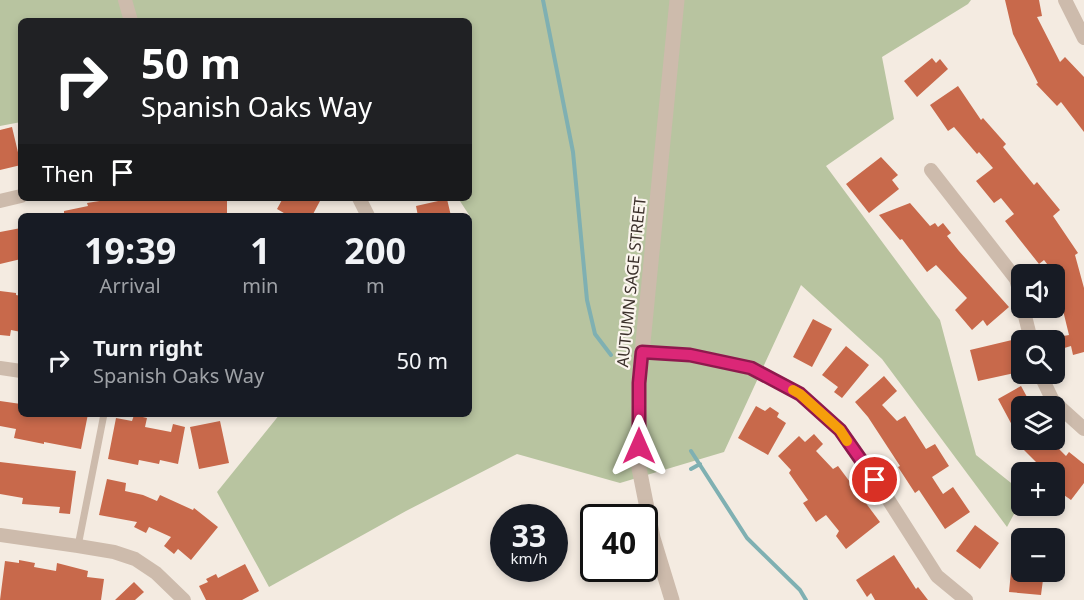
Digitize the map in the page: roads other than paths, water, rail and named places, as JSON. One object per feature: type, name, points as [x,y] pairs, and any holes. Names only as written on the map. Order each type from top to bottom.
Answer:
[{"type":"street","points":[[125,0],[129,18]]},
{"type":"street","name":"AUTUMN SAGE STREET","points":[[672,600],[654,538],[639,468],[639,383],[678,0]]},
{"type":"street","points":[[1065,0],[1084,38]]},
{"type":"street","points":[[931,170],[1011,273]]},
{"type":"street","points":[[0,201],[18,197]]},
{"type":"street","points":[[642,352],[690,355],[751,368],[800,394],[840,430],[937,576],[966,600]]},
{"type":"street","points":[[0,368],[18,371]]},
{"type":"street","points":[[1045,384],[1053,401],[1084,429]]},
{"type":"street","points":[[0,535],[114,552],[135,559],[156,573],[184,600]]},
{"type":"lane","points":[[78,546],[103,417]]},
{"type":"waterway","points":[[543,0],[573,152],[587,300],[595,334],[611,355]]},
{"type":"waterway","points":[[691,451],[747,538],[800,590],[806,600]]},
{"type":"waterway","points":[[691,469],[700,464]]}]
